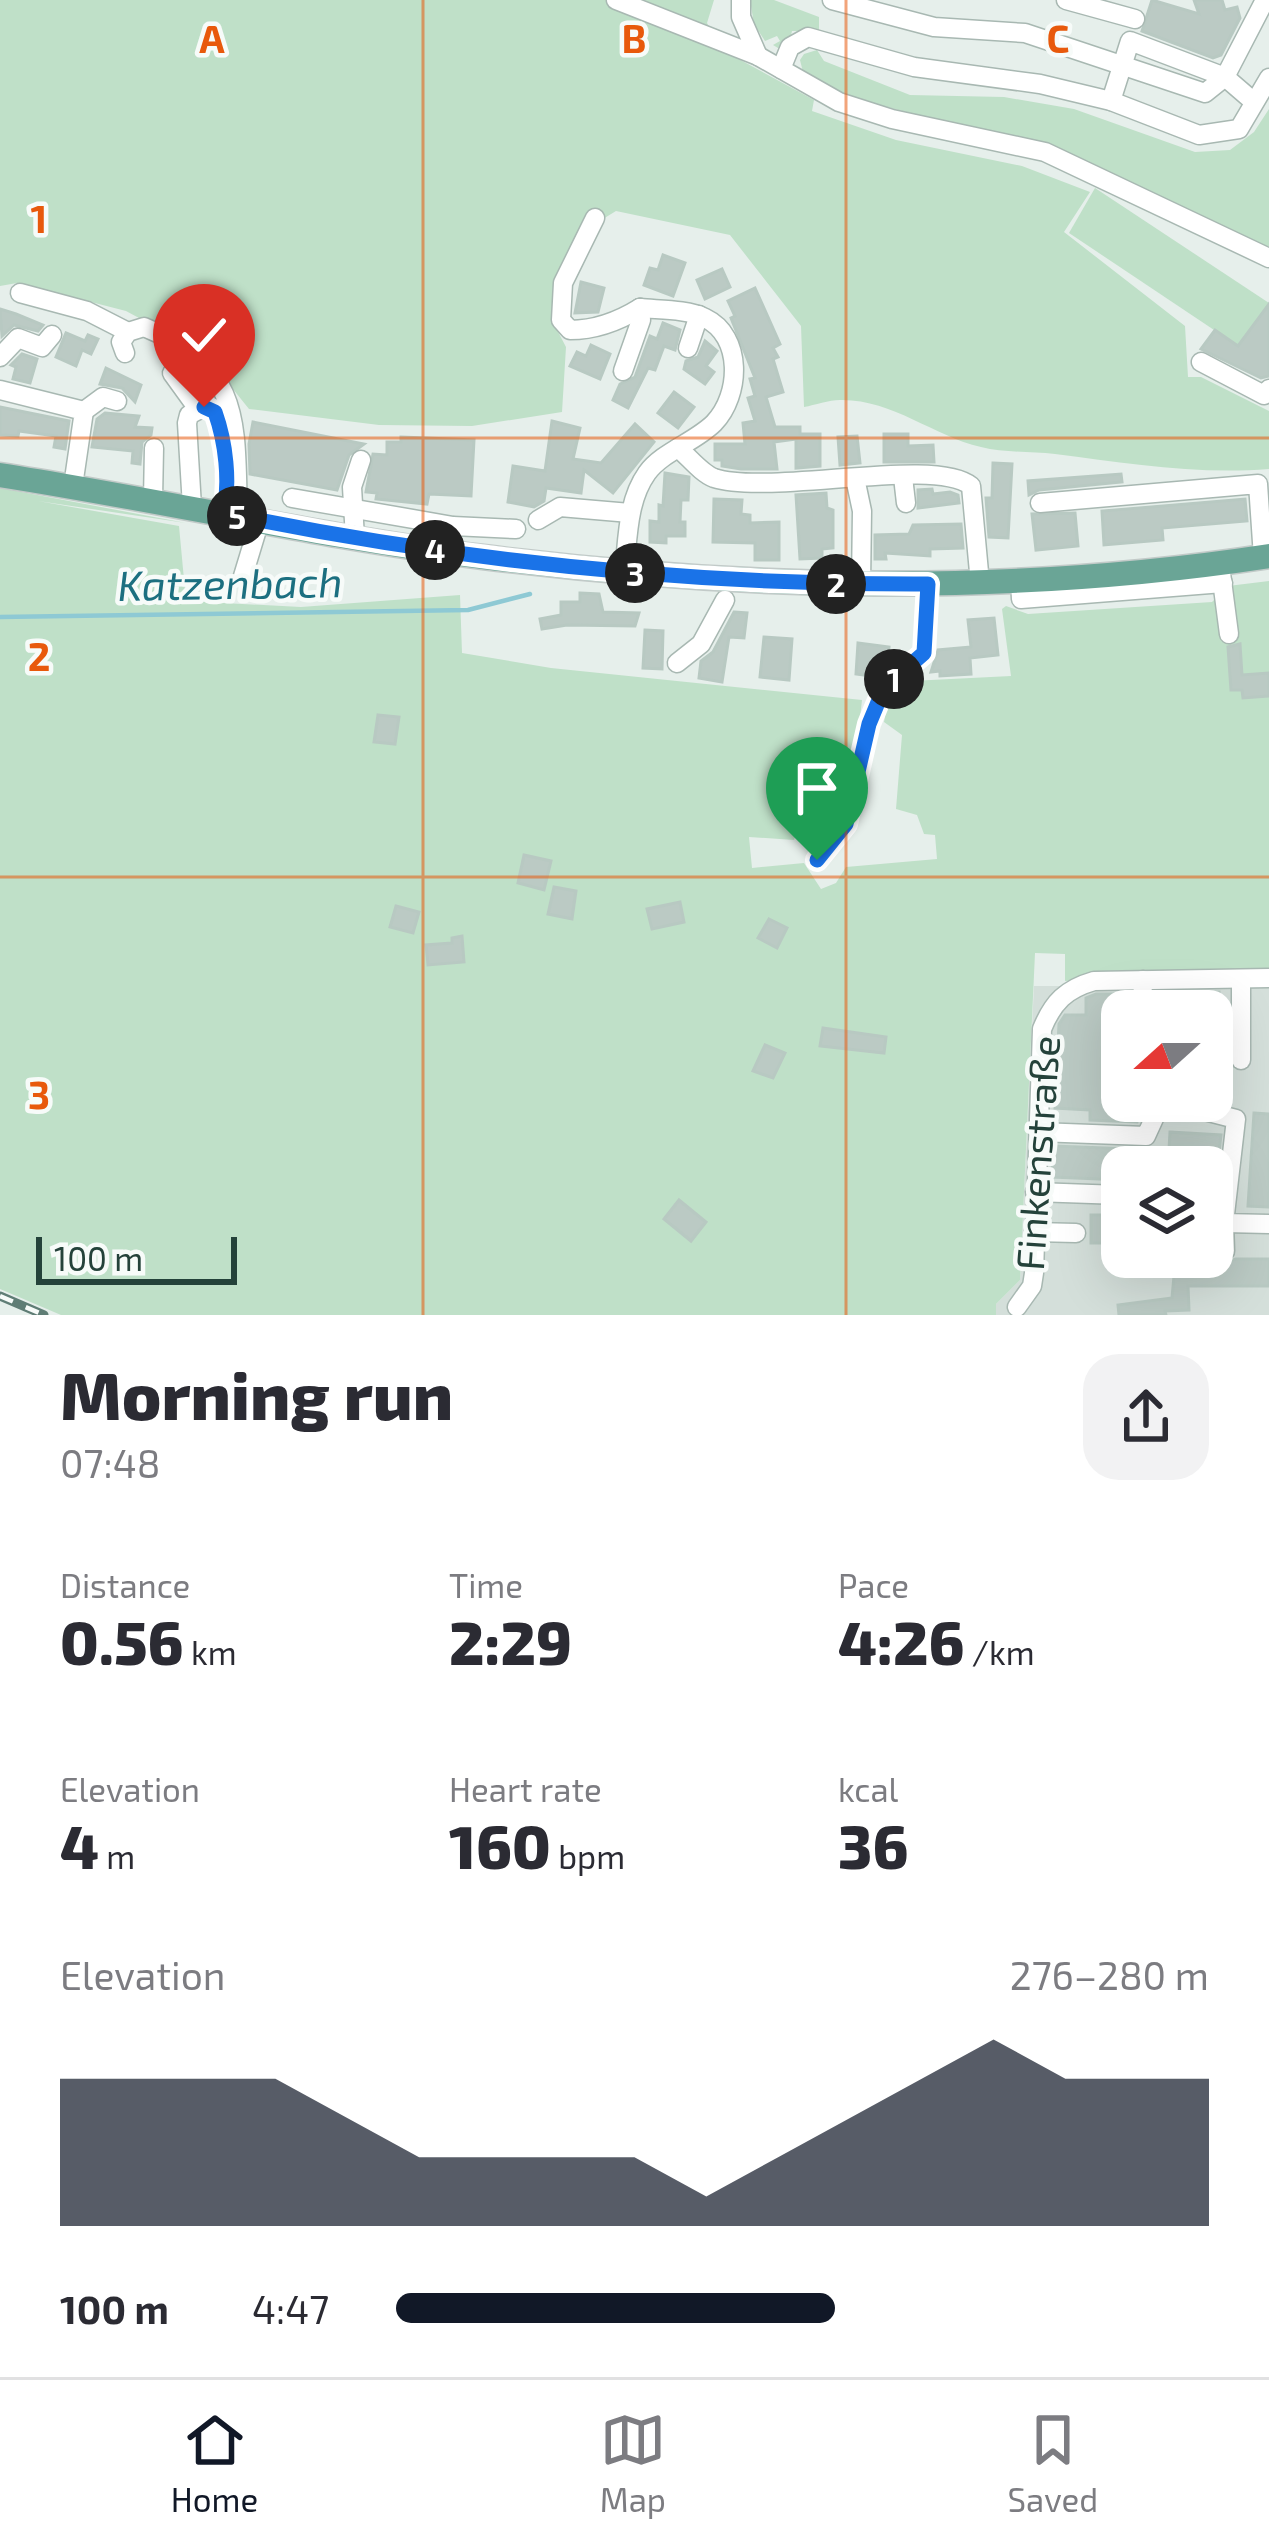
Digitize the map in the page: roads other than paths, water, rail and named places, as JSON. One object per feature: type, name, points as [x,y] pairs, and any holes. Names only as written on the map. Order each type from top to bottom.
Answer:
[{"type":"main road","points":[[0,475],[355,538],[624,572],[861,584],[980,583],[1020,590],[1221,573],[1266,557]]},
{"type":"street","points":[[616,0],[758,56],[839,102],[892,119],[1045,152],[1269,258]]},
{"type":"street","points":[[741,0],[741,17],[758,56]]},
{"type":"street","points":[[832,0],[934,26],[1024,33],[1204,93],[1226,77],[1265,0]]},
{"type":"street","points":[[1066,0],[1136,19]]},
{"type":"street","points":[[781,69],[790,47],[808,37],[914,67],[1040,84],[1111,101],[1199,135],[1239,129],[1269,78]]},
{"type":"street","points":[[1111,101],[1124,63]]},
{"type":"street","points":[[1226,77],[1255,103]]},
{"type":"street","points":[[595,218],[563,283],[561,320],[570,330],[580,330],[623,319],[640,308],[699,315],[724,333],[734,373],[714,422],[649,470],[630,513],[624,572]]},
{"type":"street","points":[[20,293],[87,311],[126,343],[144,327],[174,339],[217,380],[232,407],[237,429],[224,517]]},
{"type":"street","points":[[617,369],[641,320],[640,308]]},
{"type":"street","points":[[688,348],[699,315]]},
{"type":"street","points":[[0,357],[18,338],[42,347],[52,335]]},
{"type":"street","points":[[1201,362],[1264,395],[1269,389]]},
{"type":"street","points":[[172,374],[198,409]]},
{"type":"street","points":[[0,391],[84,411]]},
{"type":"street","points":[[73,486],[84,411],[103,397],[117,401]]},
{"type":"street","points":[[51,425],[52,402]]},
{"type":"street","points":[[224,517],[227,487],[222,431],[215,412],[204,407],[188,415],[187,423],[243,576]]},
{"type":"street","points":[[153,499],[154,448]]},
{"type":"street","points":[[678,448],[710,477],[745,482],[960,476],[971,486],[980,583]]},
{"type":"street","points":[[355,538],[352,488],[361,460]]},
{"type":"street","points":[[903,477],[906,503]]},
{"type":"street","points":[[855,478],[862,511],[861,584]]},
{"type":"street","points":[[1040,503],[1258,484],[1266,557]]},
{"type":"street","points":[[292,498],[453,526],[516,529]]},
{"type":"street","points":[[538,520],[560,507],[630,513]]},
{"type":"street","points":[[453,526],[455,553]]},
{"type":"street","points":[[1221,573],[1229,634]]},
{"type":"street","points":[[817,860],[846,824],[879,700],[891,682],[924,653],[928,584]]},
{"type":"street","points":[[677,663],[701,644],[725,600]]},
{"type":"street","name":"Finkenstraße","points":[[1018,1307],[1034,1274],[1042,1029],[1052,1006],[1075,986],[1094,980],[1269,978]]},
{"type":"street","points":[[1143,990],[1144,980]]},
{"type":"street","points":[[1240,980],[1241,1060]]},
{"type":"street","points":[[1230,1146],[1233,1118]]},
{"type":"street","points":[[1038,1132],[1146,1136],[1152,1122]]},
{"type":"street","points":[[1036,1192],[1101,1194]]},
{"type":"street","points":[[1233,1223],[1269,1225]]},
{"type":"street","points":[[1034,1232],[1076,1233]]},
{"type":"waterway","name":"Katzenbach","points":[[0,617],[468,610],[530,594]]},
{"type":"railway","points":[[0,1296],[44,1315]]}]
